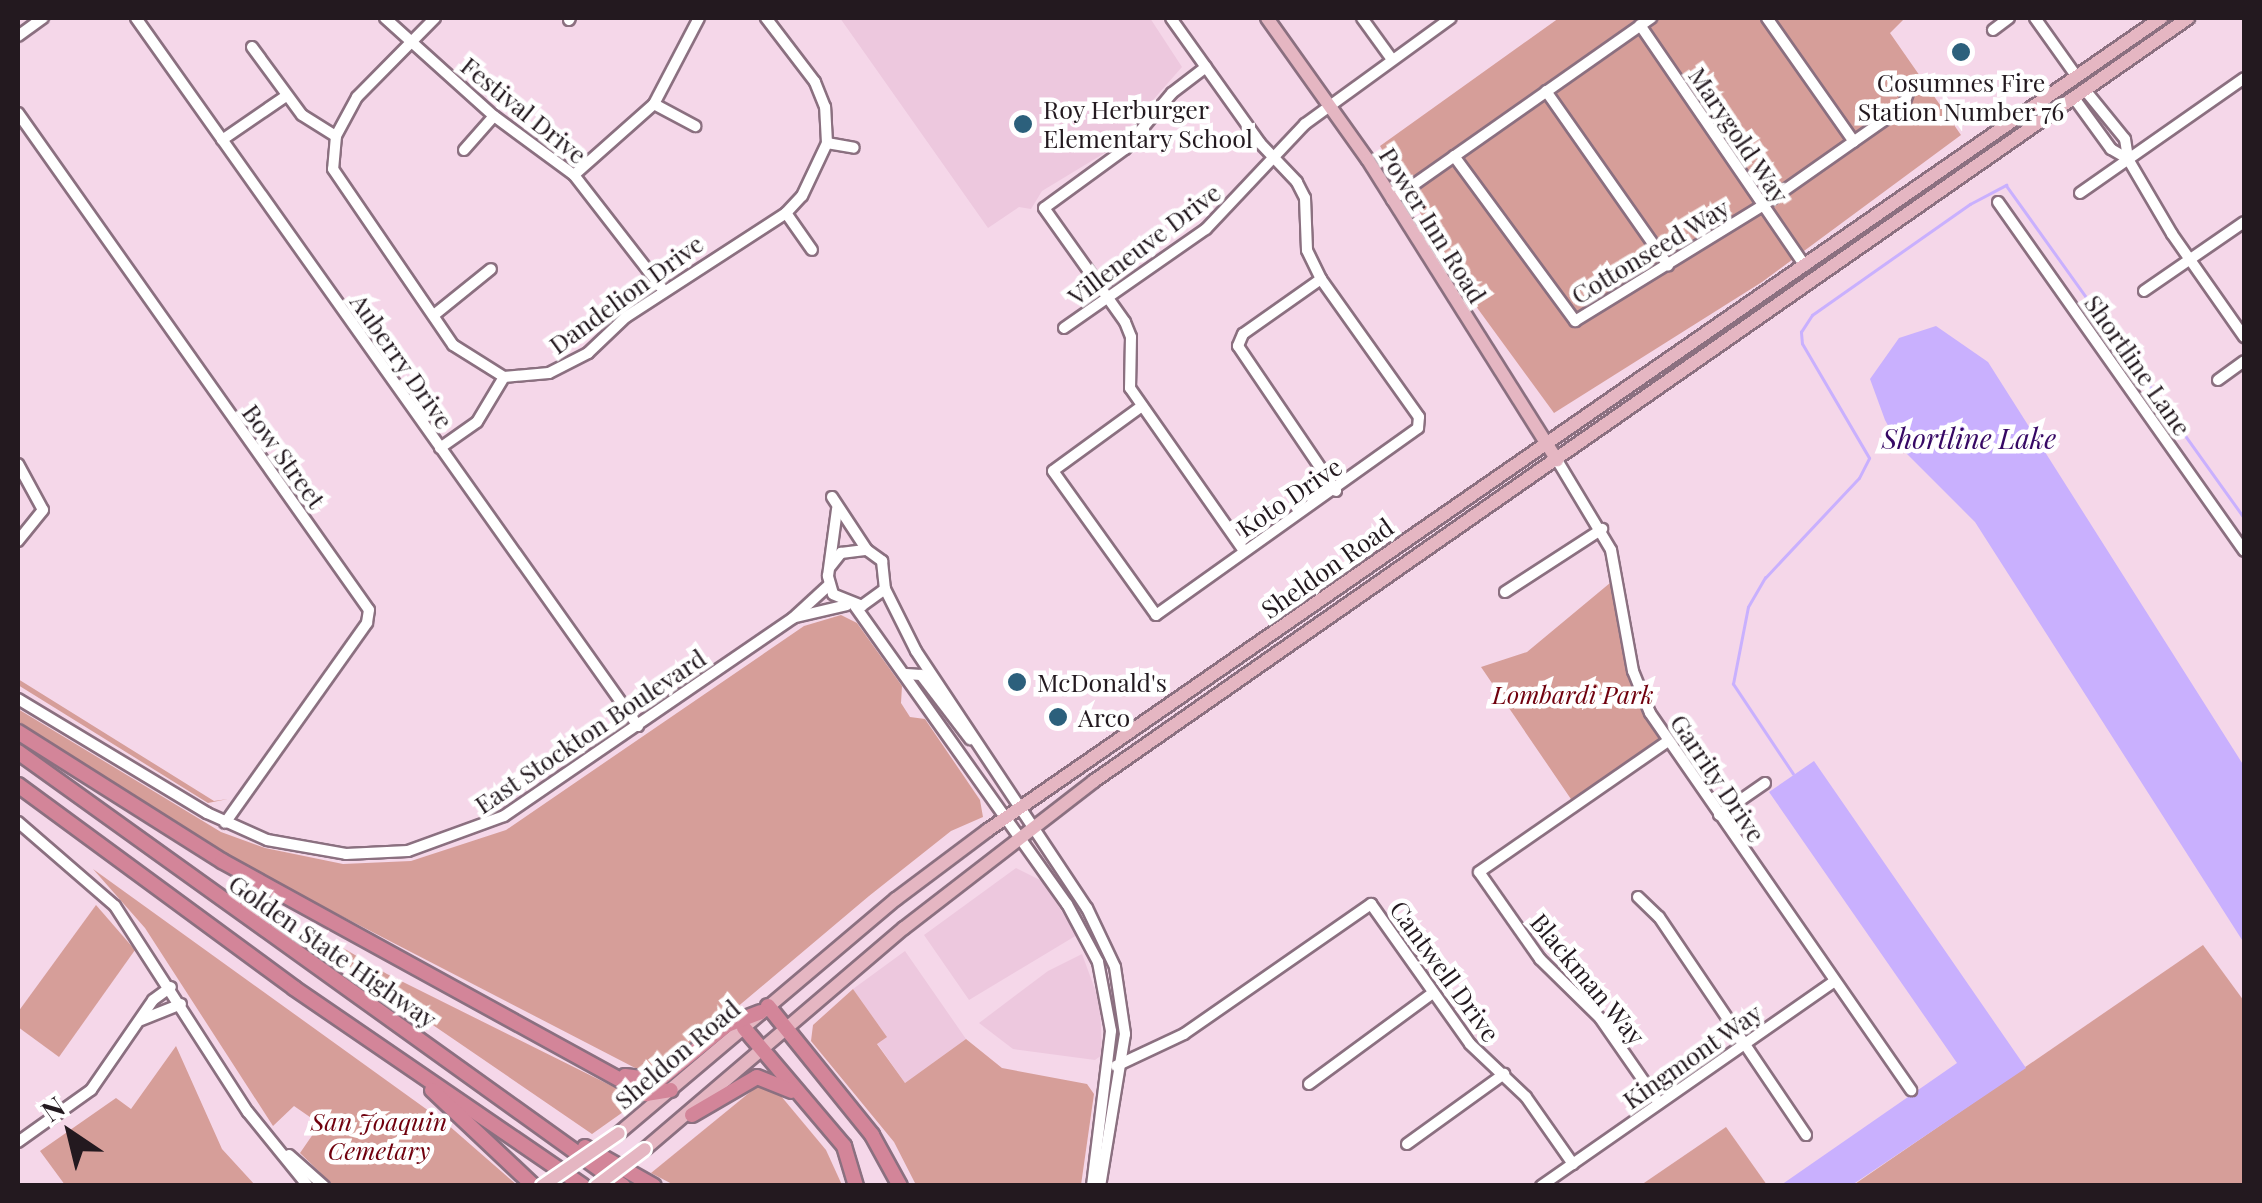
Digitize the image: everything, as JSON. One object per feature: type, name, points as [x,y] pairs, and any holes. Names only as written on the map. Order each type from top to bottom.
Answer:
[{"type":"highway","points":[[18,732],[222,861],[646,1094],[671,1090]]},
{"type":"highway","name":"Golden State Highway","points":[[18,752],[623,1186]]},
{"type":"highway","name":"Golden State Highway","points":[[18,785],[422,1078],[583,1186]]},
{"type":"highway","points":[[612,1072],[660,1080],[728,1025],[765,1009],[872,1135],[900,1186]]},
{"type":"highway","points":[[744,1028],[844,1146],[856,1186]]},
{"type":"highway","points":[[692,1115],[757,1077],[804,1100]]},
{"type":"highway","points":[[422,1078],[534,1186]]},
{"type":"highway","points":[[516,1109],[654,1186]]},
{"type":"main road","name":"Power Inn Road","points":[[1267,18],[1392,200],[1556,460]]},
{"type":"main road","name":"Sheldon Road","points":[[542,1186],[619,1133],[765,1009],[1005,818],[2161,18]]},
{"type":"main road","name":"Sheldon Road","points":[[596,1186],[692,1115],[1034,826],[2188,18]]},
{"type":"main road","points":[[2076,76],[2088,79],[2133,56]]},
{"type":"main road","points":[[2025,112],[2080,94]]},
{"type":"street","points":[[18,36],[43,18]]},
{"type":"street","name":"Auberry Drive","points":[[136,18],[638,726]]},
{"type":"street","name":"Festival Drive","points":[[385,18],[494,116],[574,175],[664,292]]},
{"type":"street","points":[[435,18],[357,98],[336,136],[333,170],[347,198],[453,346],[504,377],[477,422],[440,448]]},
{"type":"street","points":[[574,175],[654,104],[699,18]]},
{"type":"street","points":[[766,18],[815,82],[827,143],[854,148]]},
{"type":"street","name":"Koto Drive","points":[[1142,406],[1058,462],[1053,471],[1156,615],[1336,491],[1418,428],[1419,417],[1321,279],[1307,250],[1305,198],[1171,18]]},
{"type":"street","points":[[1362,18],[1391,58]]},
{"type":"street","name":"Villeneuve Drive","points":[[1064,328],[1219,218],[1272,155],[1328,104],[1451,18]]},
{"type":"street","points":[[1392,200],[1651,18]]},
{"type":"street","points":[[1768,18],[1854,142]]},
{"type":"street","points":[[1993,30],[2009,18]]},
{"type":"street","points":[[2035,18],[2076,76]]},
{"type":"street","name":"Marygold Way","points":[[1640,25],[1805,266]]},
{"type":"street","points":[[252,47],[302,115],[336,136]]},
{"type":"street","points":[[1206,67],[1172,93],[1125,149],[1044,208],[1131,336],[1130,388],[1244,551]]},
{"type":"street","points":[[2080,193],[2244,78]]},
{"type":"street","points":[[1546,91],[1668,265]]},
{"type":"street","name":"Cottonseed Way","points":[[1454,156],[1566,317],[1575,321],[1762,206],[1902,107],[1908,93]]},
{"type":"street","points":[[2080,94],[2111,149],[2128,159]]},
{"type":"street","points":[[2080,94],[2125,139],[2128,159],[2189,260],[2244,338]]},
{"type":"street","points":[[222,140],[286,96]]},
{"type":"street","points":[[654,104],[695,126]]},
{"type":"street","name":"Bow Street","points":[[18,113],[370,610],[367,623],[225,823]]},
{"type":"street","points":[[464,150],[494,116]]},
{"type":"street","name":"Dandelion Drive","points":[[504,377],[549,373],[588,353],[664,292],[786,214],[814,176],[827,143]]},
{"type":"street","name":"Shortline Lane","points":[[1998,202],[2244,551]]},
{"type":"street","points":[[786,214],[812,250]]},
{"type":"street","points":[[2144,291],[2244,222]]},
{"type":"street","points":[[434,315],[490,269]]},
{"type":"street","points":[[1321,279],[1243,334],[1238,346],[1336,491]]},
{"type":"street","points":[[2218,380],[2244,361]]},
{"type":"street","name":"Garrity Drive","points":[[1556,460],[1602,529],[1618,572],[1633,671],[1668,741],[1911,1090]]},
{"type":"street","points":[[18,464],[43,510],[18,541]]},
{"type":"street","points":[[1092,1186],[1110,1010],[1098,962],[1019,838],[906,674],[852,605],[829,585],[834,503],[867,550],[882,561],[897,620],[1087,908],[1115,967],[1125,1034],[1100,1186]]},
{"type":"street","points":[[1505,592],[1602,529]]},
{"type":"street","points":[[830,567],[841,553],[867,550]]},
{"type":"street","name":"East Stockton Boulevard","points":[[18,699],[225,823],[321,852],[376,855],[442,843],[504,816],[794,618],[829,585]]},
{"type":"street","points":[[852,605],[876,600],[886,588]]},
{"type":"street","name":"East Stockton Boulevard","points":[[794,618],[852,605]]},
{"type":"street","points":[[906,674],[921,676],[959,730],[979,746]]},
{"type":"street","name":"Blackman Way","points":[[1659,1103],[1600,1018],[1540,959],[1480,872],[1668,741]]},
{"type":"street","points":[[1719,815],[1764,783]]},
{"type":"street","points":[[18,822],[115,906],[171,987],[248,1112],[308,1186]]},
{"type":"street","points":[[1638,897],[1746,1042],[1806,1136]]},
{"type":"street","name":"Cantwell Drive","points":[[1107,1067],[1121,1066],[1184,1034],[1371,904],[1470,1044],[1504,1074],[1572,1164]]},
{"type":"street","name":"Kingmont Way","points":[[1541,1186],[1835,980]]},
{"type":"street","points":[[18,1142],[90,1090],[141,1020],[171,987]]},
{"type":"street","points":[[1309,1084],[1433,993]]},
{"type":"street","points":[[141,1020],[181,1004]]},
{"type":"street","points":[[1407,1144],[1504,1074]]},
{"type":"street","points":[[276,1146],[324,1186]]},
{"type":"shaded area","name":"Roy Herburger Elementary School","points":[[840,18],[1150,18],[1182,67],[1108,151],[1042,191],[1031,209],[1019,207],[988,228]]},
{"type":"shaded area","points":[[1016,868],[1042,881],[1077,935],[969,1000],[924,935]]},
{"type":"shaded area","points":[[905,951],[966,1039],[905,1083],[877,1043],[886,1036],[853,989]]},
{"type":"shaded area","points":[[1082,954],[1100,1003],[1102,1055],[1095,1060],[1013,1049],[979,1023],[1048,971]]},
{"type":"green space","points":[[1559,18],[1905,18],[1890,33],[1961,135],[1762,282],[1554,413],[1478,309],[1380,146]]},
{"type":"green space","name":"Lombardi Park","points":[[1616,578],[1634,687],[1654,728],[1668,741],[1575,805],[1481,667],[1527,652]]},
{"type":"green space","points":[[841,615],[857,623],[902,686],[901,703],[910,717],[925,719],[980,800],[983,817],[951,831],[659,1073],[641,1071],[208,847],[18,722],[18,709],[221,832],[265,848],[343,864],[411,861],[506,830],[804,626]]},
{"type":"green space","points":[[18,679],[214,801],[228,799],[208,803],[18,685]]},
{"type":"green space","name":"San Joaquin Cemetary","points":[[93,869],[447,1124],[517,1185],[333,1185],[300,1153],[320,1124],[294,1106],[273,1126],[145,928]]},
{"type":"green space","points":[[96,905],[135,950],[59,1057],[18,1027],[18,1012]]},
{"type":"green space","points":[[323,936],[387,974],[640,1100],[592,1134],[316,945]]},
{"type":"green space","points":[[2203,945],[2244,1001],[2244,1185],[1852,1186]]},
{"type":"green space","points":[[853,989],[887,1037],[877,1044],[905,1083],[966,1039],[1002,1068],[1087,1084],[1094,1094],[1081,1185],[916,1185],[894,1142],[811,1041],[813,1025]]},
{"type":"green space","points":[[176,1046],[222,1149],[255,1185],[65,1185],[40,1151],[116,1098],[131,1109]]},
{"type":"green space","points":[[760,1084],[776,1090],[826,1150],[842,1185],[674,1185],[651,1173]]},
{"type":"green space","points":[[1726,1127],[1767,1185],[1641,1185]]},
{"type":"water","name":"Shortline Lake","points":[[1936,326],[1988,362],[2244,766],[2244,943],[1975,522],[1899,446],[1885,420],[1870,379],[1899,338]]},
{"type":"water","points":[[1814,761],[2026,1068],[1852,1185],[1781,1185],[1957,1063],[1769,792]]},
{"type":"waterway","points":[[1793,774],[1733,684],[1748,607],[1765,578],[1859,478],[1869,458],[1802,344],[1801,332],[1812,315],[1970,204],[2006,185],[2244,518]]},
{"type":"place","name":"Cosumnes Fire Station Number 76","points":[[1961,52]]},
{"type":"place","name":"Roy Herburger Elementary School","points":[[1023,124]]},
{"type":"place","name":"McDonald's","points":[[1017,682]]},
{"type":"place","name":"Arco","points":[[1058,717]]}]
